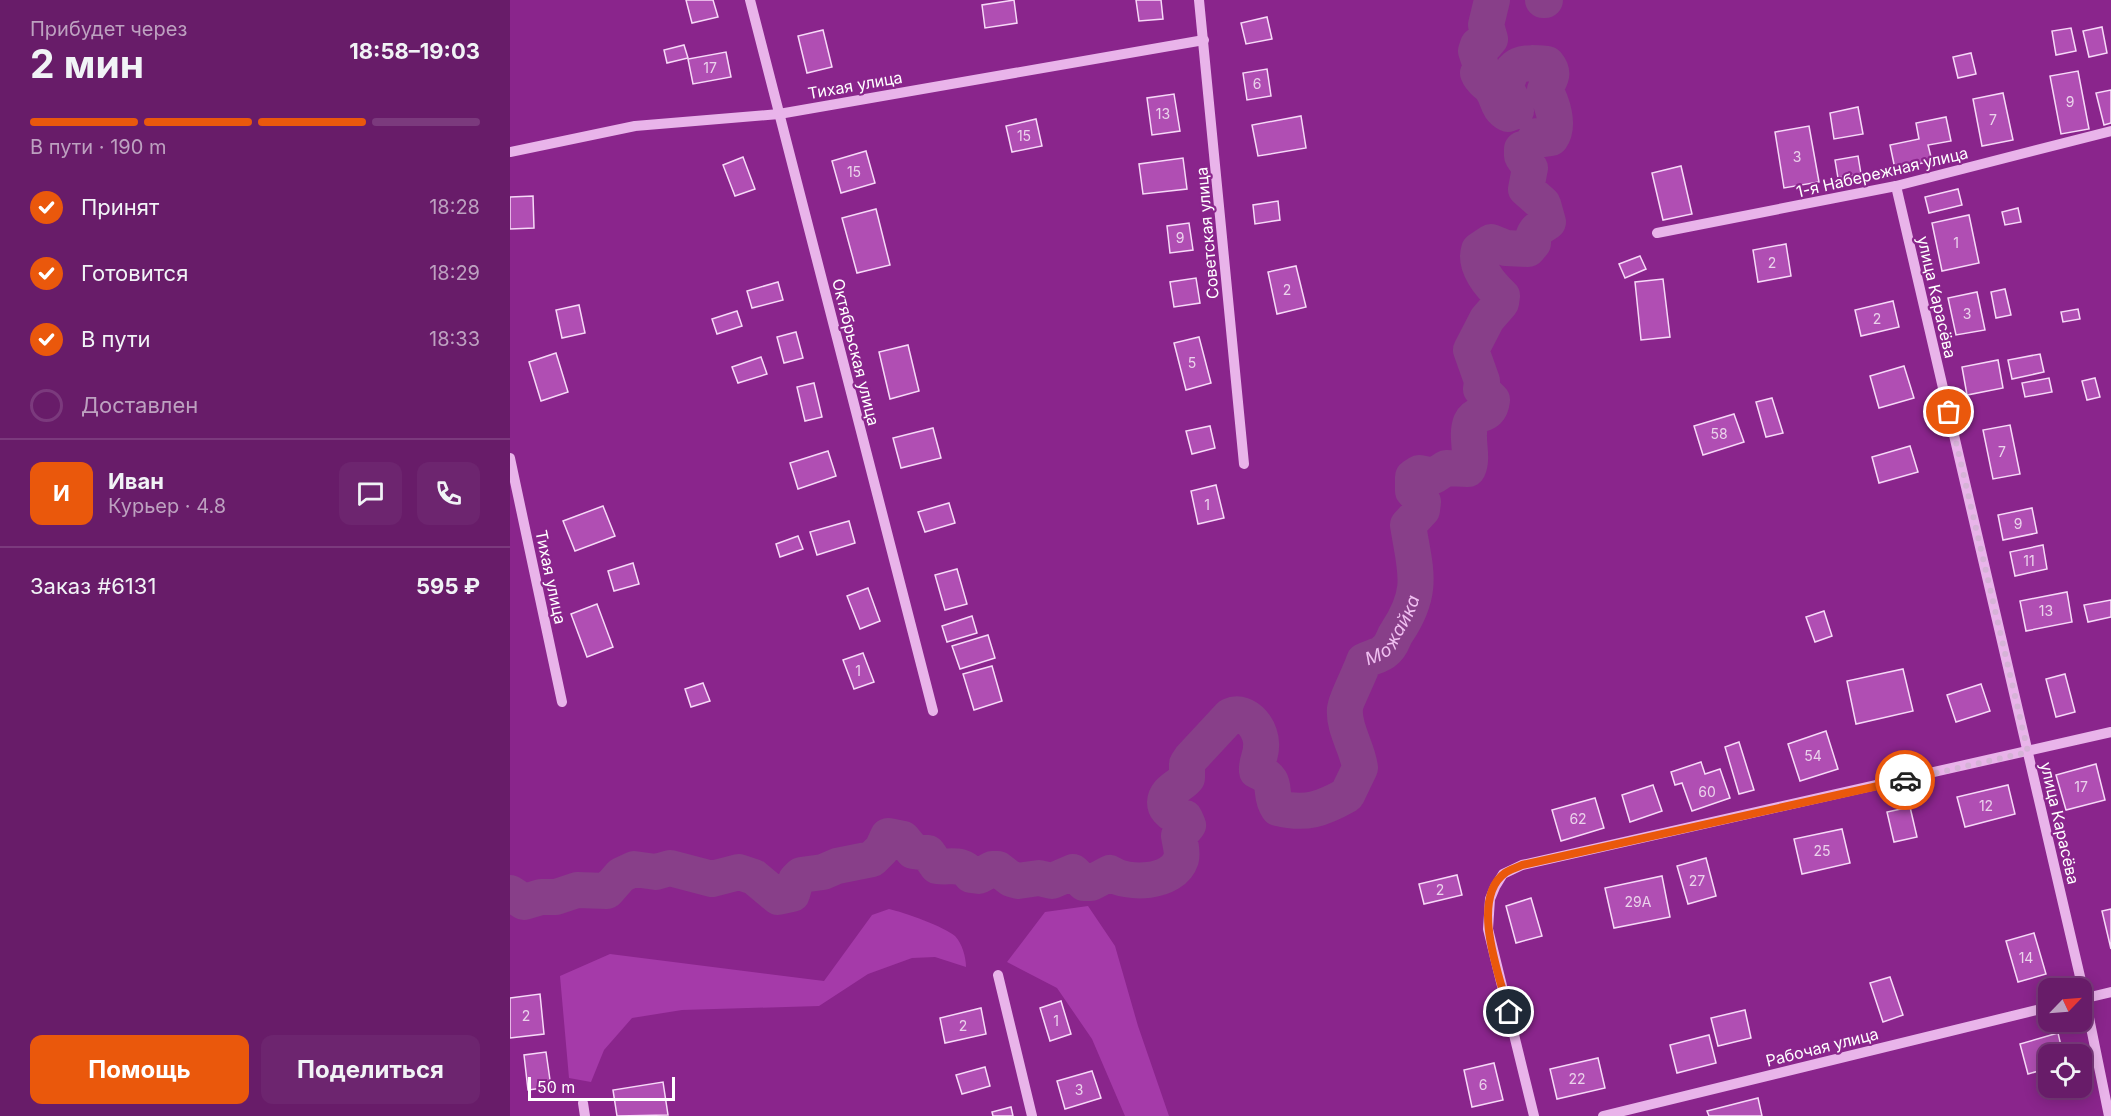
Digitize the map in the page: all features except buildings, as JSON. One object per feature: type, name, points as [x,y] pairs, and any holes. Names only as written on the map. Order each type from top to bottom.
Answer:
[{"type":"street","name":"Октябрьская улица","points":[[750,0],[933,711]]},
{"type":"street","name":"Советская улица","points":[[1199,0],[1244,464]]},
{"type":"street","name":"Тихая улица","points":[[510,152],[635,126],[779,114],[1204,40]]},
{"type":"street","name":"1-я Набережная улица","points":[[1657,234],[1896,186],[2111,132]]},
{"type":"street","name":"улица Карасёва","points":[[1896,186],[2079,978]]},
{"type":"street","name":"Тихая улица","points":[[510,458],[562,702]]},
{"type":"street","points":[[1534,1116],[1488,929],[1487,916],[1495,887],[1503,874],[1522,865],[2111,732]]},
{"type":"street","points":[[998,975],[1032,1116]]},
{"type":"street","points":[[2092,996],[2111,992]]},
{"type":"street","name":"Рабочая улица","points":[[1603,1116],[2038,1010]]},
{"type":"street","name":"улица Карасёва","points":[[2090,1032],[2109,1116]]},
{"type":"street","points":[[583,1103],[585,1116]]},
{"type":"shaded area","points":[[1088,906],[1115,946],[1138,1026],[1169,1116],[1125,1116],[1092,1039],[1057,988],[1007,962],[1045,912]]},
{"type":"shaded area","points":[[889,909],[913,916],[950,932],[960,942],[966,967],[935,957],[912,958],[868,974],[819,1006],[682,1010],[632,1018],[604,1050],[591,1082],[569,1078],[560,976],[610,954],[824,981],[872,915]]},
{"type":"waterway","name":"Можайка","points":[[510,893],[524,902],[541,897],[556,897],[577,890],[607,891],[621,875],[634,869],[656,872],[670,868],[712,879],[739,872],[754,877],[778,897],[792,894],[796,880],[801,875],[823,872],[837,866],[872,859],[882,849],[888,836],[903,839],[913,851],[928,853],[937,866],[964,868],[971,875],[979,876],[992,869],[998,869],[1011,879],[1018,881],[1039,878],[1052,881],[1073,872],[1084,883],[1091,883],[1110,873],[1127,879],[1160,878],[1176,867],[1181,859],[1179,836],[1188,825],[1185,818],[1175,816],[1168,810],[1166,798],[1187,778],[1187,764],[1191,758],[1230,716],[1236,714],[1248,718],[1257,728],[1261,741],[1257,771],[1269,779],[1278,808],[1306,811],[1330,804],[1347,795],[1360,768],[1346,724],[1346,705],[1364,661],[1381,654],[1390,646],[1406,617],[1415,592],[1415,568],[1408,525],[1422,510],[1423,502],[1413,491],[1413,477],[1419,473],[1434,476],[1446,468],[1468,469],[1471,422],[1473,418],[1486,412],[1491,406],[1492,400],[1481,389],[1482,381],[1471,350],[1487,319],[1501,303],[1502,296],[1488,281],[1481,269],[1479,250],[1491,242],[1506,248],[1528,249],[1533,243],[1535,233],[1548,222],[1543,204],[1526,189],[1530,168],[1522,156],[1522,149],[1529,148],[1537,136],[1544,139],[1551,138],[1554,133],[1554,114],[1545,90],[1551,77],[1551,71],[1547,64],[1531,63],[1514,68],[1506,89],[1516,111],[1508,114],[1501,109],[1494,92],[1478,73],[1481,66],[1476,51],[1478,45],[1485,45],[1490,39],[1486,25],[1492,0]]},
{"type":"way so far","points":[[1905,780],[2028,752],[1949,412]]},
{"type":"route","points":[[1509,1012],[1488,929],[1487,916],[1490,899],[1503,874],[1522,865],[1905,780]]}]
